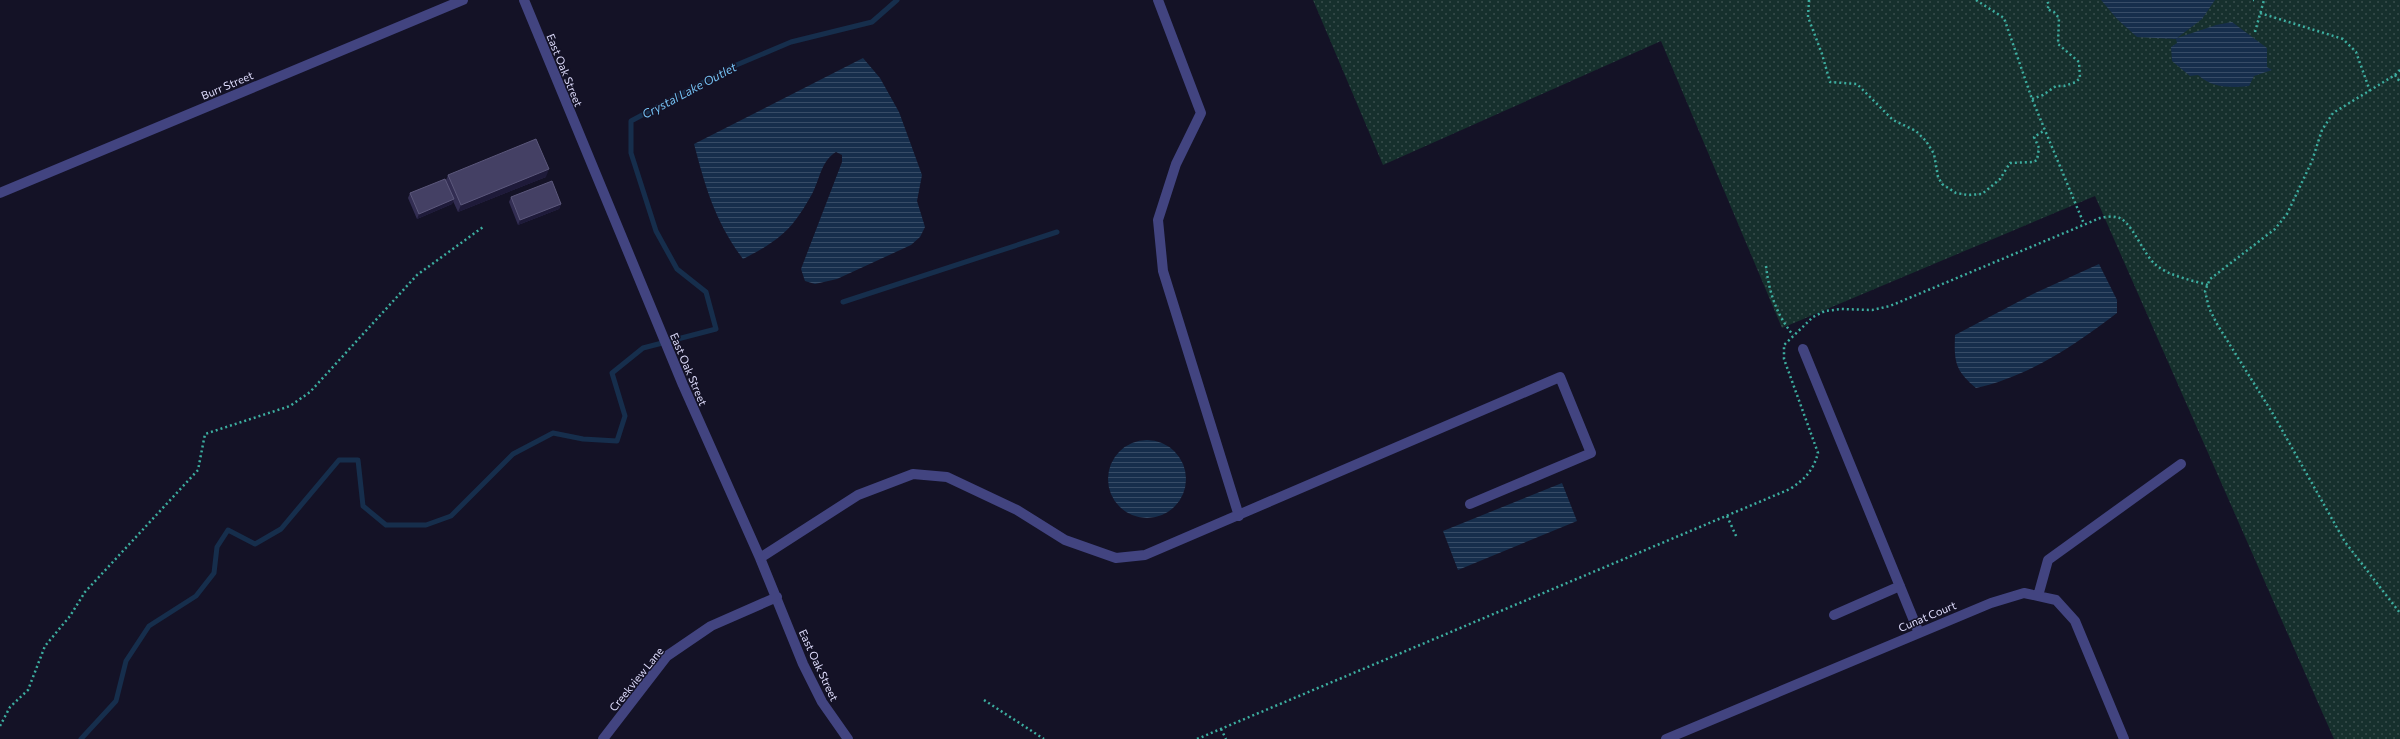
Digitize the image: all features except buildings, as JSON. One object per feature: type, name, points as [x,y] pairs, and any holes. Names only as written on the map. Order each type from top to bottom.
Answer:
[{"type":"street","name":"Burr Street","points":[[0,193],[463,0]]},
{"type":"street","name":"East Oak Street","points":[[524,0],[683,385],[777,597],[803,664],[822,702],[848,739]]},
{"type":"street","points":[[1158,0],[1201,113],[1176,164],[1158,220],[1163,271],[1239,516]]},
{"type":"street","points":[[1803,349],[1919,633]]},
{"type":"street","points":[[760,558],[858,495],[913,474],[947,477],[1017,510],[1065,540],[1116,558],[1145,555],[1239,516],[1560,377],[1591,453],[1470,504]]},
{"type":"street","points":[[2038,596],[2048,560],[2181,464]]},
{"type":"street","points":[[1834,614],[1900,586]]},
{"type":"street","name":"Cunat Court","points":[[1666,739],[1991,603],[2024,594],[2056,600],[2075,621],[2124,739]]},
{"type":"street","name":"Creekview Lane","points":[[604,739],[667,656],[711,626],[777,597]]},
{"type":"path","points":[[1809,0],[1808,17],[1822,54],[1830,82],[1857,84],[1893,120],[1916,131],[1926,141],[1934,154],[1938,177],[1942,184],[1956,193],[1968,195],[1982,194],[2000,179],[2010,163],[2032,162],[2037,160],[2039,148],[2034,136],[2045,130]]},
{"type":"path","points":[[1976,0],[2004,18],[2032,99],[2084,224]]},
{"type":"path","points":[[2032,99],[2043,95],[2056,86],[2064,86],[2076,82],[2080,78],[2079,62],[2058,44],[2060,18],[2054,12],[2047,9],[2049,6],[2047,0]]},
{"type":"path","points":[[2255,32],[2264,0]]},
{"type":"path","points":[[2260,13],[2343,39],[2356,52],[2370,91]]},
{"type":"path","points":[[2400,70],[2395,75],[2333,113],[2322,130],[2312,161],[2287,214],[2275,229],[2210,280],[2205,291],[2209,308],[2217,324],[2273,414],[2345,542],[2400,613]]},
{"type":"path","points":[[2395,75],[2400,82]]},
{"type":"path","points":[[1197,739],[1790,489],[1807,477],[1814,466],[1818,453],[1816,442],[1784,359],[1784,345],[1814,317],[1825,311],[1841,309],[1872,310],[1890,306],[2084,224],[2100,218],[2116,216],[2124,220],[2146,255],[2156,266],[2170,273],[2208,285]]},
{"type":"path","points":[[0,726],[10,707],[28,690],[45,646],[70,616],[85,592],[198,470],[205,434],[290,406],[310,392],[417,275],[483,226]]},
{"type":"path","points":[[1766,266],[1769,293],[1782,322],[1793,335]]},
{"type":"path","points":[[1727,516],[1737,538]]},
{"type":"path","points":[[984,700],[1044,739]]},
{"type":"path","points":[[1221,729],[1226,739]]},
{"type":"green space","points":[[1313,0],[2400,0],[2400,739],[2334,739],[2095,196],[1782,328],[1661,41],[1383,165]]},
{"type":"water","points":[[2101,0],[2215,0],[2202,19],[2177,38],[2216,25],[2232,22],[2267,48],[2267,67],[2272,70],[2254,76],[2249,86],[2242,87],[2216,85],[2198,75],[2190,76],[2172,61],[2171,47],[2177,43],[2176,39],[2137,37],[2117,19]]},
{"type":"water","points":[[863,58],[880,78],[899,112],[922,175],[917,201],[925,227],[920,237],[911,245],[837,279],[815,284],[805,281],[801,269],[842,162],[842,155],[836,152],[824,165],[812,194],[798,217],[776,240],[743,259],[725,231],[712,204],[694,144]]},
{"type":"water","points":[[2099,264],[2117,300],[2117,313],[2068,348],[2032,368],[1995,383],[1976,388],[1969,382],[1957,365],[1955,335],[2035,293]]},
{"type":"water","points":[[1139,440],[1155,440],[1169,446],[1180,457],[1186,471],[1186,487],[1180,501],[1169,512],[1155,518],[1139,518],[1125,512],[1114,501],[1108,487],[1108,471],[1114,457],[1125,446]]},
{"type":"water","points":[[1562,483],[1577,521],[1458,570],[1443,531]]},
{"type":"waterway","name":"Crystal Lake Outlet","points":[[81,739],[116,701],[126,661],[149,626],[196,596],[214,573],[217,547],[228,530],[255,544],[281,529],[339,460],[358,460],[363,506],[386,525],[426,525],[451,516],[513,454],[553,433],[583,439],[617,441],[625,416],[612,373],[643,348],[716,329],[706,292],[677,269],[656,231],[631,153],[631,121],[734,66],[791,42],[872,22],[897,0]]},
{"type":"waterway","points":[[843,302],[1057,232]]}]
